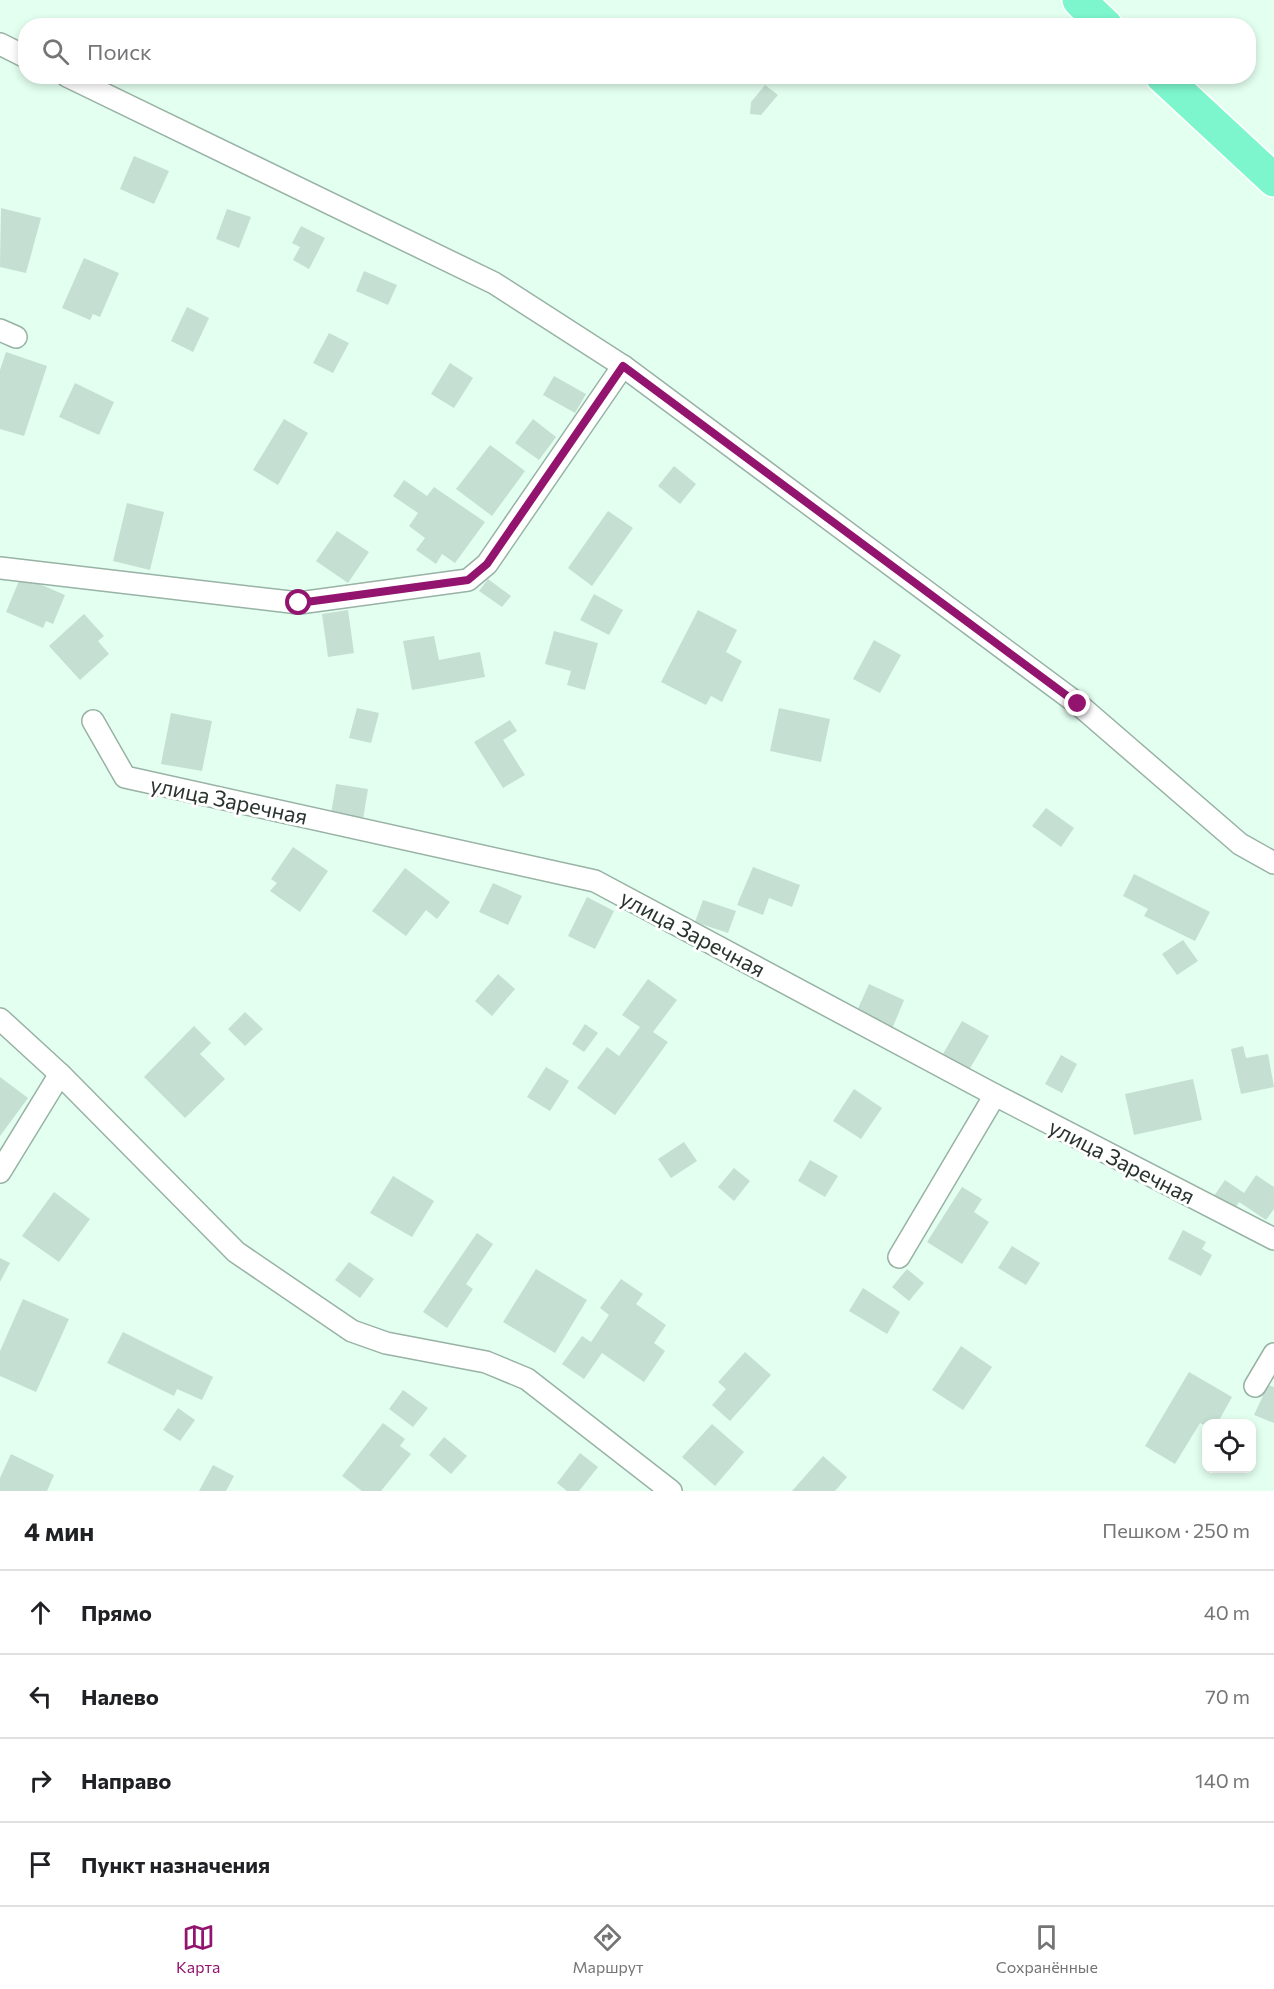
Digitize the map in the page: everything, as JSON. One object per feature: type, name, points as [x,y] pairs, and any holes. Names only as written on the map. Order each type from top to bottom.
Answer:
[{"type":"main road","points":[[1079,0],[1098,18]]},
{"type":"main road","points":[[1171,84],[1274,180]]},
{"type":"street","points":[[0,44],[18,53]]},
{"type":"street","points":[[84,84],[494,283],[623,366],[1078,704],[1240,844],[1274,863]]},
{"type":"street","points":[[0,568],[299,603],[468,580],[487,564],[623,366]]},
{"type":"street","name":"улица Заречная","points":[[93,721],[126,777],[595,880],[995,1095],[1274,1239]]},
{"type":"street","points":[[0,1019],[60,1074],[236,1252],[352,1331],[386,1343],[486,1362],[527,1379],[671,1491]]},
{"type":"street","points":[[0,1172],[60,1074]]},
{"type":"street","points":[[899,1257],[995,1095]]},
{"type":"street","points":[[1255,1386],[1274,1354]]},
{"type":"building","points":[[765,85],[778,95],[761,115],[750,114],[751,102]]},
{"type":"building","points":[[134,156],[169,171],[154,204],[120,189]]},
{"type":"building","points":[[1,208],[41,218],[26,273],[0,267]]},
{"type":"building","points":[[227,209],[251,217],[239,248],[216,239]]},
{"type":"building","points":[[301,226],[325,238],[309,269],[293,260],[300,247],[292,243]]},
{"type":"building","points":[[84,258],[119,273],[100,317],[93,314],[90,320],[62,308]]},
{"type":"building","points":[[364,271],[397,285],[388,305],[356,291]]},
{"type":"building","points":[[187,307],[209,318],[193,352],[171,341]]},
{"type":"building","points":[[329,333],[349,343],[333,373],[313,363]]},
{"type":"building","points":[[6,352],[47,366],[24,436],[0,429],[0,370]]},
{"type":"building","points":[[450,363],[473,378],[454,408],[431,394]]},
{"type":"building","points":[[554,376],[586,394],[575,413],[543,395]]},
{"type":"building","points":[[75,383],[114,402],[99,435],[59,417]]},
{"type":"building","points":[[284,419],[308,433],[278,485],[253,470]]},
{"type":"building","points":[[533,419],[556,437],[539,460],[515,443]]},
{"type":"building","points":[[490,445],[525,471],[492,516],[456,489]]},
{"type":"building","points":[[674,466],[696,484],[680,504],[658,486]]},
{"type":"building","points":[[404,480],[427,496],[434,487],[485,522],[455,563],[442,554],[436,564],[416,550],[425,538],[409,526],[418,513],[393,496]]},
{"type":"building","points":[[127,503],[164,512],[150,570],[113,561]]},
{"type":"building","points":[[608,511],[633,528],[592,586],[568,568]]},
{"type":"building","points":[[337,531],[369,552],[348,583],[316,561]]},
{"type":"building","points":[[21,576],[65,595],[53,624],[46,621],[43,628],[6,612]]},
{"type":"building","points":[[488,579],[511,596],[502,607],[479,591]]},
{"type":"building","points":[[594,594],[623,610],[609,635],[580,620]]},
{"type":"building","points":[[348,610],[354,653],[328,657],[322,614]]},
{"type":"building","points":[[698,610],[737,630],[726,652],[742,661],[722,702],[711,696],[706,705],[661,682]]},
{"type":"building","points":[[84,614],[104,636],[98,641],[109,654],[80,680],[49,646]]},
{"type":"building","points":[[554,631],[598,643],[585,690],[567,685],[571,671],[545,664]]},
{"type":"building","points":[[434,636],[439,660],[480,652],[485,677],[412,690],[403,641]]},
{"type":"building","points":[[874,640],[901,655],[880,693],[853,679]]},
{"type":"building","points":[[357,708],[379,713],[371,743],[349,738]]},
{"type":"building","points":[[779,708],[830,719],[821,762],[770,751]]},
{"type":"building","points":[[171,713],[212,721],[202,771],[161,764]]},
{"type":"building","points":[[510,720],[517,731],[503,740],[525,775],[503,788],[474,742]]},
{"type":"building","points":[[336,784],[368,789],[363,819],[331,814]]},
{"type":"building","points":[[1046,808],[1074,828],[1061,847],[1032,826]]},
{"type":"building","points":[[293,847],[328,871],[300,912],[270,891],[277,883],[271,879]]},
{"type":"building","points":[[753,867],[800,885],[792,907],[769,898],[763,915],[737,905]]},
{"type":"building","points":[[405,868],[450,902],[437,919],[426,910],[406,936],[372,911]]},
{"type":"building","points":[[1134,874],[1210,912],[1195,941],[1144,916],[1148,909],[1123,896]]},
{"type":"building","points":[[493,883],[522,896],[508,925],[479,912]]},
{"type":"building","points":[[587,897],[614,911],[595,949],[568,936]]},
{"type":"building","points":[[703,900],[736,911],[728,933],[695,922]]},
{"type":"building","points":[[1183,940],[1198,961],[1177,975],[1162,954]]},
{"type":"building","points":[[498,974],[515,989],[492,1016],[475,1001]]},
{"type":"building","points":[[648,979],[677,1000],[653,1032],[668,1042],[615,1115],[577,1088],[607,1047],[619,1056],[640,1027],[622,1015]]},
{"type":"building","points":[[869,984],[904,1000],[892,1029],[856,1013]]},
{"type":"building","points":[[245,1012],[263,1029],[245,1046],[228,1029]]},
{"type":"building","points":[[962,1021],[989,1036],[969,1070],[943,1054]]},
{"type":"building","points":[[585,1024],[598,1033],[584,1052],[572,1044]]},
{"type":"building","points":[[194,1026],[211,1043],[200,1054],[225,1079],[185,1118],[144,1077]]},
{"type":"building","points":[[1243,1046],[1246,1058],[1268,1054],[1274,1087],[1241,1094],[1231,1049]]},
{"type":"building","points":[[1061,1055],[1077,1064],[1062,1093],[1045,1084]]},
{"type":"building","points":[[546,1067],[569,1081],[550,1111],[527,1097]]},
{"type":"building","points":[[0,1077],[28,1098],[0,1136]]},
{"type":"building","points":[[1193,1079],[1202,1120],[1134,1135],[1125,1094]]},
{"type":"building","points":[[854,1089],[882,1108],[861,1139],[833,1121]]},
{"type":"building","points":[[684,1142],[697,1161],[671,1178],[658,1159]]},
{"type":"building","points":[[810,1160],[838,1176],[825,1197],[798,1181]]},
{"type":"building","points":[[734,1168],[750,1181],[734,1201],[718,1187]]},
{"type":"building","points":[[1256,1175],[1274,1187],[1274,1209],[1266,1220],[1239,1202],[1234,1210],[1214,1196],[1225,1180],[1244,1193]]},
{"type":"building","points":[[393,1176],[434,1201],[412,1237],[370,1213]]},
{"type":"building","points":[[962,1187],[982,1199],[974,1212],[989,1222],[962,1264],[927,1242]]},
{"type":"building","points":[[54,1192],[90,1219],[59,1262],[22,1236]]},
{"type":"building","points":[[1183,1230],[1206,1242],[1202,1249],[1212,1255],[1201,1276],[1168,1259]]},
{"type":"building","points":[[477,1233],[493,1244],[466,1284],[473,1289],[447,1328],[423,1312]]},
{"type":"building","points":[[1012,1246],[1040,1263],[1026,1285],[998,1268]]},
{"type":"building","points":[[0,1258],[10,1263],[0,1282]]},
{"type":"building","points":[[349,1262],[374,1279],[360,1298],[335,1280]]},
{"type":"building","points":[[536,1269],[587,1300],[555,1353],[503,1322]]},
{"type":"building","points":[[907,1269],[924,1283],[909,1301],[892,1287]]},
{"type":"building","points":[[621,1279],[643,1294],[636,1304],[666,1325],[654,1343],[665,1351],[644,1382],[602,1353],[584,1379],[562,1364],[582,1336],[591,1342],[609,1315],[600,1308]]},
{"type":"building","points":[[863,1288],[900,1312],[887,1334],[849,1311]]},
{"type":"building","points":[[23,1299],[69,1319],[36,1392],[0,1376],[0,1351]]},
{"type":"building","points":[[123,1332],[213,1377],[202,1400],[177,1389],[174,1396],[107,1363]]},
{"type":"building","points":[[961,1346],[992,1367],[963,1410],[932,1390]]},
{"type":"building","points":[[745,1352],[771,1375],[730,1421],[712,1405],[726,1389],[718,1382]]},
{"type":"building","points":[[1189,1372],[1232,1397],[1220,1419],[1202,1419],[1202,1424],[1200,1423],[1175,1464],[1145,1446]]},
{"type":"building","points":[[1268,1385],[1274,1387],[1274,1423],[1254,1415]]},
{"type":"building","points":[[403,1390],[428,1408],[413,1427],[389,1409]]},
{"type":"building","points":[[178,1408],[195,1420],[180,1441],[163,1430]]},
{"type":"building","points":[[383,1423],[405,1439],[400,1446],[411,1454],[381,1491],[362,1491],[342,1476]]},
{"type":"building","points":[[712,1424],[744,1452],[715,1486],[682,1457]]},
{"type":"building","points":[[444,1437],[467,1456],[451,1474],[429,1455]]},
{"type":"building","points":[[580,1453],[598,1467],[579,1491],[567,1491],[557,1483]]},
{"type":"building","points":[[11,1454],[54,1475],[47,1491],[0,1491],[0,1478]]},
{"type":"building","points":[[823,1456],[847,1477],[835,1491],[792,1491]]},
{"type":"building","points":[[213,1465],[234,1476],[226,1491],[199,1491]]},
{"type":"route","points":[[299,603],[468,580],[487,564],[623,366],[1078,704]]}]
